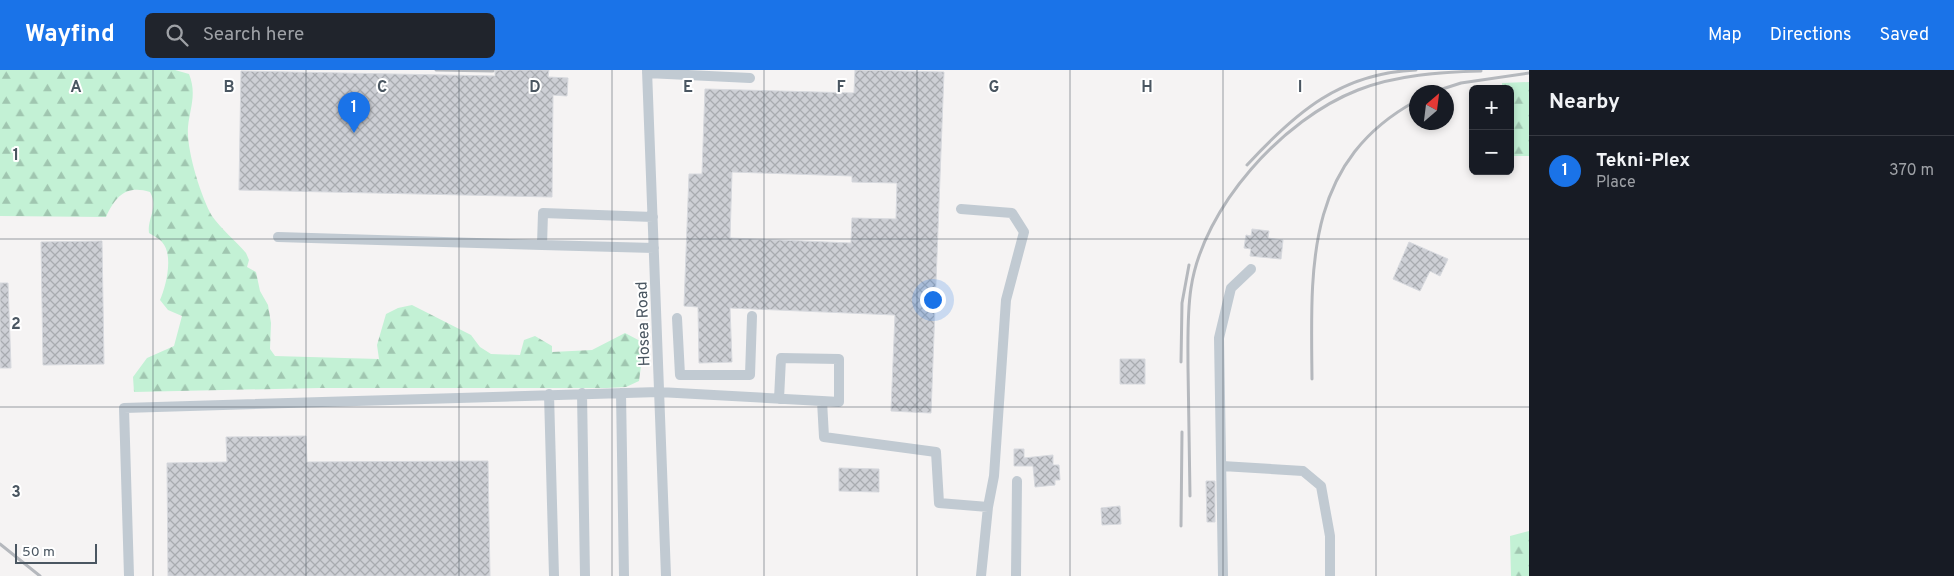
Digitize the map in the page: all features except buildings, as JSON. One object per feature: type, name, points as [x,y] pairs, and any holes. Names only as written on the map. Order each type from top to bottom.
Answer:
[{"type":"street","points":[[647,71],[750,78]]},
{"type":"street","name":"Hosea Road","points":[[647,71],[666,576]]},
{"type":"street","points":[[961,209],[1012,213],[1024,232],[1006,300],[994,476],[988,507],[980,576]]},
{"type":"street","points":[[542,245],[543,213],[653,217]]},
{"type":"street","points":[[278,237],[654,248]]},
{"type":"street","points":[[1223,576],[1219,338],[1231,288],[1251,269]]},
{"type":"street","points":[[677,318],[680,375],[750,375],[752,316]]},
{"type":"street","points":[[129,576],[124,408],[659,392],[839,402],[839,359],[781,358],[779,398]]},
{"type":"street","points":[[701,376],[702,395]]},
{"type":"street","points":[[582,393],[585,576]]},
{"type":"street","points":[[621,393],[624,576]]},
{"type":"street","points":[[550,394],[554,576]]},
{"type":"street","points":[[822,401],[824,437],[936,452],[939,503],[988,507]]},
{"type":"street","points":[[1222,466],[1303,471],[1321,486],[1330,536],[1330,576]]},
{"type":"street","points":[[1016,576],[1018,482]]},
{"type":"green space","points":[[0,70],[175,70],[189,74],[193,95],[188,136],[195,173],[212,216],[246,253],[249,260],[247,267],[256,272],[260,291],[268,305],[271,323],[270,349],[275,356],[379,359],[377,345],[386,314],[398,308],[412,305],[471,335],[480,347],[491,354],[520,355],[524,340],[535,336],[552,346],[552,352],[592,350],[625,333],[644,343],[639,381],[626,387],[607,388],[319,388],[134,392],[133,377],[147,358],[174,346],[182,316],[168,310],[160,300],[168,271],[168,255],[162,242],[149,233],[153,208],[150,192],[135,190],[123,194],[114,203],[106,217],[0,216]]},
{"type":"green space","points":[[1529,82],[1529,156],[1514,156],[1514,85],[1502,85],[1502,83]]},
{"type":"green space","points":[[1529,531],[1529,576],[1511,576],[1510,536]]},
{"type":"railway","points":[[436,70],[493,71]]},
{"type":"railway","points":[[1247,165],[1302,112],[1342,87],[1389,73],[1416,70]]},
{"type":"railway","points":[[1190,496],[1188,337],[1191,288],[1199,257],[1212,227],[1229,197],[1275,144],[1302,122],[1330,104],[1358,90],[1388,81],[1435,73],[1481,71]]},
{"type":"railway","points":[[1454,85],[1529,73]]},
{"type":"railway","points":[[1312,379],[1312,298],[1315,259],[1322,222],[1334,187],[1352,155],[1379,126],[1409,106]]},
{"type":"railway","points":[[1181,362],[1182,303],[1189,265]]},
{"type":"railway","points":[[1181,526],[1182,432]]},
{"type":"railway","points":[[0,544],[40,576]]},
{"type":"place","name":"Tekni-Plex","points":[[354,133]]}]
